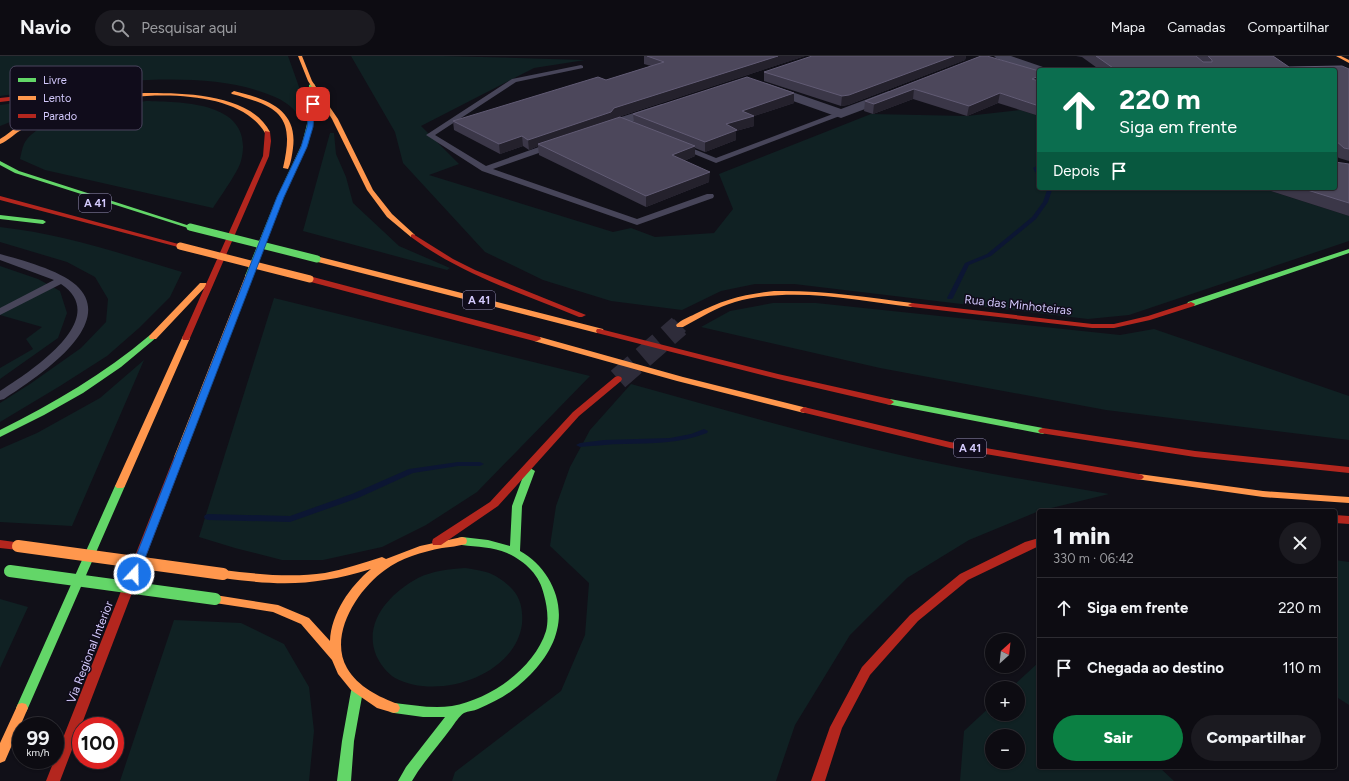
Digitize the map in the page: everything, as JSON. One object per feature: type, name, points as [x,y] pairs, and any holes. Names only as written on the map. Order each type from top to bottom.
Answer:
[{"type":"main road","points":[[300,56],[312,85],[334,118],[373,195],[389,215],[405,230],[425,245],[442,255],[488,277],[592,319],[642,342]]},
{"type":"main road","points":[[1338,56],[1349,62]]},
{"type":"main road","points":[[280,197],[304,147],[310,127],[313,104],[312,85]]},
{"type":"main road","points":[[142,87],[185,87],[210,89]]},
{"type":"main road","points":[[225,92],[257,100],[282,115],[288,124],[290,141],[280,197]]},
{"type":"main road","points":[[0,757],[266,156],[269,142],[265,128],[259,119],[248,111],[234,104],[193,96],[157,94],[142,95]]},
{"type":"main road","points":[[0,100],[10,99]]},
{"type":"main road","points":[[0,142],[8,134],[15,130]]},
{"type":"main road","points":[[0,163],[17,172],[190,227]]},
{"type":"main road","name":"A 41","points":[[42,190],[642,342],[860,395],[1031,430],[1130,446],[1199,455],[1349,470]]},
{"type":"main road","name":"Via Regional Interior","points":[[53,781],[280,197]]},
{"type":"main road","name":"A 41","points":[[0,198],[598,355],[680,379],[846,421],[950,445],[1098,471],[1263,494],[1349,500]]},
{"type":"main road","points":[[0,217],[28,219],[55,224]]},
{"type":"main road","points":[[100,235],[166,242]]},
{"type":"main road","name":"Rua das Minhoteiras","points":[[680,325],[706,310],[734,299],[769,294],[792,294],[821,295],[1092,326],[1114,326],[1150,318],[1349,251]]},
{"type":"main road","points":[[0,434],[32,418],[97,380],[133,354],[182,307],[213,274]]},
{"type":"main road","points":[[433,545],[494,504],[534,462],[576,414],[618,379]]},
{"type":"main road","points":[[515,552],[517,506],[534,462]]},
{"type":"main road","points":[[1337,520],[1349,520]]},
{"type":"main road","points":[[0,544],[272,580],[307,580],[350,572],[433,545],[462,541],[490,544],[515,552],[537,568],[551,590],[554,617],[546,645],[526,672],[496,694],[459,709],[421,713],[386,706],[357,691],[344,675],[337,657],[336,633],[344,609],[359,587],[381,568],[406,554]]},
{"type":"main road","points":[[818,781],[836,728],[866,671],[914,618],[964,577],[1029,545],[1037,543]]},
{"type":"main road","points":[[0,569],[274,608],[305,621],[337,657]]},
{"type":"main road","points":[[344,781],[348,741],[357,691]]},
{"type":"main road","points":[[406,781],[411,771],[459,709]]},
{"type":"street","points":[[1000,56],[1037,69]]},
{"type":"street","points":[[756,84],[841,114],[908,88]]},
{"type":"street","points":[[616,124],[672,105]]},
{"type":"lane","points":[[581,67],[514,80],[430,135],[485,169],[637,222],[710,196]]},
{"type":"lane","points":[[672,143],[716,161],[841,114]]},
{"type":"lane","points":[[616,124],[634,128]]},
{"type":"lane","points":[[485,169],[560,143]]},
{"type":"lane","points":[[0,257],[39,269],[61,280],[77,291],[84,307],[81,324],[66,345],[44,366],[0,396]]},
{"type":"lane","points":[[0,312],[61,280]]},
{"type":"shaded area","points":[[0,56],[288,56],[303,98],[303,120],[283,101],[245,87],[212,82],[142,80],[142,66],[10,66],[10,95],[0,96]]},
{"type":"shaded area","points":[[351,56],[444,56],[585,60],[534,68],[421,126],[459,164],[429,175],[613,232],[631,228],[655,237],[714,233],[733,209],[719,174],[871,114],[967,116],[1020,110],[1037,115],[1037,190],[1267,190],[1349,216],[1349,241],[1129,315],[1088,319],[794,284],[755,284],[721,291],[682,310],[611,301],[543,280],[485,252],[403,163],[395,132]]},
{"type":"shaded area","points":[[142,102],[179,102],[213,109],[228,116],[238,127],[243,142],[241,161],[233,178],[213,208],[45,170],[20,159],[24,144],[38,130],[142,130]]},
{"type":"shaded area","points":[[10,104],[10,122],[0,126],[0,105]]},
{"type":"shaded area","points":[[330,133],[334,133],[336,154],[346,177],[353,203],[399,246],[450,268],[447,270],[303,231]]},
{"type":"shaded area","points":[[0,227],[47,234],[182,272],[170,297],[139,328],[107,356],[0,422],[0,403],[81,348],[106,322],[108,299],[95,277],[67,262],[0,242]]},
{"type":"shaded area","points":[[0,266],[38,279],[60,291],[67,313],[58,338],[0,379],[0,368],[33,349],[26,339],[42,327],[0,315]]},
{"type":"shaded area","points":[[274,298],[590,376],[477,492],[426,525],[382,547],[323,560],[282,560],[199,537]]},
{"type":"shaded area","points":[[773,303],[816,303],[1120,335],[1154,329],[1349,396],[1349,440],[1106,410],[880,368],[701,327],[730,311]]},
{"type":"shaded area","points":[[144,360],[72,526],[0,522],[0,449],[37,433],[100,398]]},
{"type":"shaded area","points":[[631,384],[877,450],[986,473],[1109,494],[1047,509],[1037,509],[1037,512],[969,540],[907,578],[850,635],[795,725],[776,781],[452,781],[455,772],[561,691],[585,635],[589,583],[550,546],[556,506],[570,467],[590,430]]},
{"type":"shaded area","points":[[1337,560],[1349,562],[1349,705],[1337,697]]},
{"type":"shaded area","points":[[465,568],[483,571],[501,579],[516,594],[522,610],[522,624],[516,642],[505,658],[490,670],[472,679],[452,685],[432,687],[413,684],[395,678],[380,662],[376,655],[373,643],[373,631],[376,620],[382,610],[389,600],[398,592],[418,578],[441,571]]},
{"type":"shaded area","points":[[0,599],[28,607],[0,668]]},
{"type":"shaded area","points":[[174,620],[241,623],[284,644],[309,687],[314,731],[309,781],[120,781]]},
{"type":"shaded area","points":[[1037,664],[1037,769],[1161,769],[1174,781],[960,781],[964,731],[985,712],[985,721],[1025,721],[1025,681],[1019,681]]},
{"type":"building","points":[[647,56],[778,56],[614,108],[611,112],[528,140],[522,136],[499,144],[453,121],[598,77],[606,80],[664,62]]},
{"type":"building","points":[[812,56],[954,56],[849,95],[842,96],[764,72]]},
{"type":"building","points":[[981,56],[987,56],[1037,70],[1037,77],[1032,79],[1037,80],[1037,105],[1000,93],[969,106],[914,89],[874,104],[865,101]]},
{"type":"building","points":[[1096,56],[1196,56],[1203,62],[1212,62],[1208,56],[1273,56],[1289,67],[1342,66],[1349,69],[1349,149],[1344,148],[1337,142],[1337,68],[1113,68]]},
{"type":"building","points":[[747,77],[794,93],[742,111],[754,116],[726,124],[737,130],[705,142],[633,114]]},
{"type":"building","points":[[620,117],[695,146],[672,155],[710,172],[646,196],[538,144]]},
{"type":"building","points":[[1337,162],[1349,164],[1349,203],[1307,190],[1337,190]]},
{"type":"waterway","points":[[1037,167],[1035,168],[1037,171]]},
{"type":"waterway","points":[[950,298],[967,264],[989,255],[1034,218],[1045,202],[1050,190]]},
{"type":"waterway","points":[[580,445],[608,442],[670,440],[704,431]]},
{"type":"waterway","points":[[208,517],[290,519],[355,496],[412,471],[458,464],[480,464]]},
{"type":"tunnel","points":[[618,379],[679,326]]},
{"type":"traffic: fast","points":[[249,276],[280,197],[305,144],[311,120],[312,85]]},
{"type":"traffic: fast","points":[[0,163],[17,172],[190,227]]},
{"type":"traffic: fast","points":[[0,217],[43,222]]},
{"type":"traffic: fast","points":[[190,227],[317,259]]},
{"type":"traffic: fast","points":[[1191,304],[1349,251]]},
{"type":"traffic: fast","points":[[0,434],[80,391],[99,379],[118,366],[153,337]]},
{"type":"traffic: fast","points":[[890,402],[1043,431]]},
{"type":"traffic: fast","points":[[515,552],[517,506],[530,471]]},
{"type":"traffic: fast","points":[[22,708],[120,486]]},
{"type":"traffic: fast","points":[[394,708],[416,711],[445,712],[472,706],[493,696],[530,668],[543,650],[552,630],[554,609],[548,587],[542,576],[533,566],[523,557],[506,549],[488,544],[462,541]]},
{"type":"traffic: fast","points":[[10,571],[215,599]]},
{"type":"traffic: fast","points":[[344,781],[348,741],[357,691]]},
{"type":"traffic: fast","points":[[405,781],[411,771],[459,709]]},
{"type":"traffic: slow","points":[[300,56],[310,81],[335,119],[370,190],[390,215],[413,236]]},
{"type":"traffic: slow","points":[[1338,56],[1349,62]]},
{"type":"traffic: slow","points":[[234,93],[266,104],[286,119],[291,135],[286,168]]},
{"type":"traffic: slow","points":[[142,94],[176,94],[206,98],[232,105],[243,109],[257,118],[267,132]]},
{"type":"traffic: slow","points":[[0,142],[18,130]]},
{"type":"traffic: slow","points":[[180,246],[310,279]]},
{"type":"traffic: slow","points":[[317,259],[600,331]]},
{"type":"traffic: slow","points":[[179,457],[249,276]]},
{"type":"traffic: slow","points":[[153,337],[203,285]]},
{"type":"traffic: slow","points":[[680,325],[725,302],[752,295],[774,293],[821,294],[912,305]]},
{"type":"traffic: slow","points":[[120,486],[186,338]]},
{"type":"traffic: slow","points":[[537,339],[680,379],[804,410]]},
{"type":"traffic: slow","points":[[1139,477],[1263,494],[1349,500]]},
{"type":"traffic: slow","points":[[394,708],[373,700],[355,687],[340,667],[336,653],[336,639],[344,611],[360,586],[370,576],[390,561],[410,553],[441,544],[462,541]]},
{"type":"traffic: slow","points":[[18,546],[223,574]]},
{"type":"traffic: slow","points":[[223,574],[264,579],[300,580],[336,575],[382,561]]},
{"type":"traffic: slow","points":[[215,599],[274,608],[305,621],[337,657]]},
{"type":"traffic: slow","points":[[0,757],[22,708]]},
{"type":"traffic: jam","points":[[0,100],[10,99]]},
{"type":"traffic: jam","points":[[186,338],[266,156],[268,141],[267,132]]},
{"type":"traffic: jam","points":[[0,198],[180,246]]},
{"type":"traffic: jam","points":[[413,236],[451,261],[472,271],[582,315]]},
{"type":"traffic: jam","points":[[310,279],[537,339]]},
{"type":"traffic: jam","points":[[912,305],[1092,326],[1114,326],[1150,318],[1191,304]]},
{"type":"traffic: jam","points":[[600,331],[778,376],[890,402]]},
{"type":"traffic: jam","points":[[437,542],[494,504],[576,414],[618,379]]},
{"type":"traffic: jam","points":[[804,410],[950,445],[1139,477]]},
{"type":"traffic: jam","points":[[1043,431],[1195,454],[1349,470]]},
{"type":"traffic: jam","points":[[53,781],[179,457]]},
{"type":"traffic: jam","points":[[1337,519],[1349,520]]},
{"type":"traffic: jam","points":[[818,781],[836,727],[866,671],[914,618],[964,577],[1029,545],[1037,543]]},
{"type":"traffic: jam","points":[[0,544],[18,546]]},
{"type":"route","points":[[134,574],[280,197],[304,147],[310,127],[313,104]]}]
